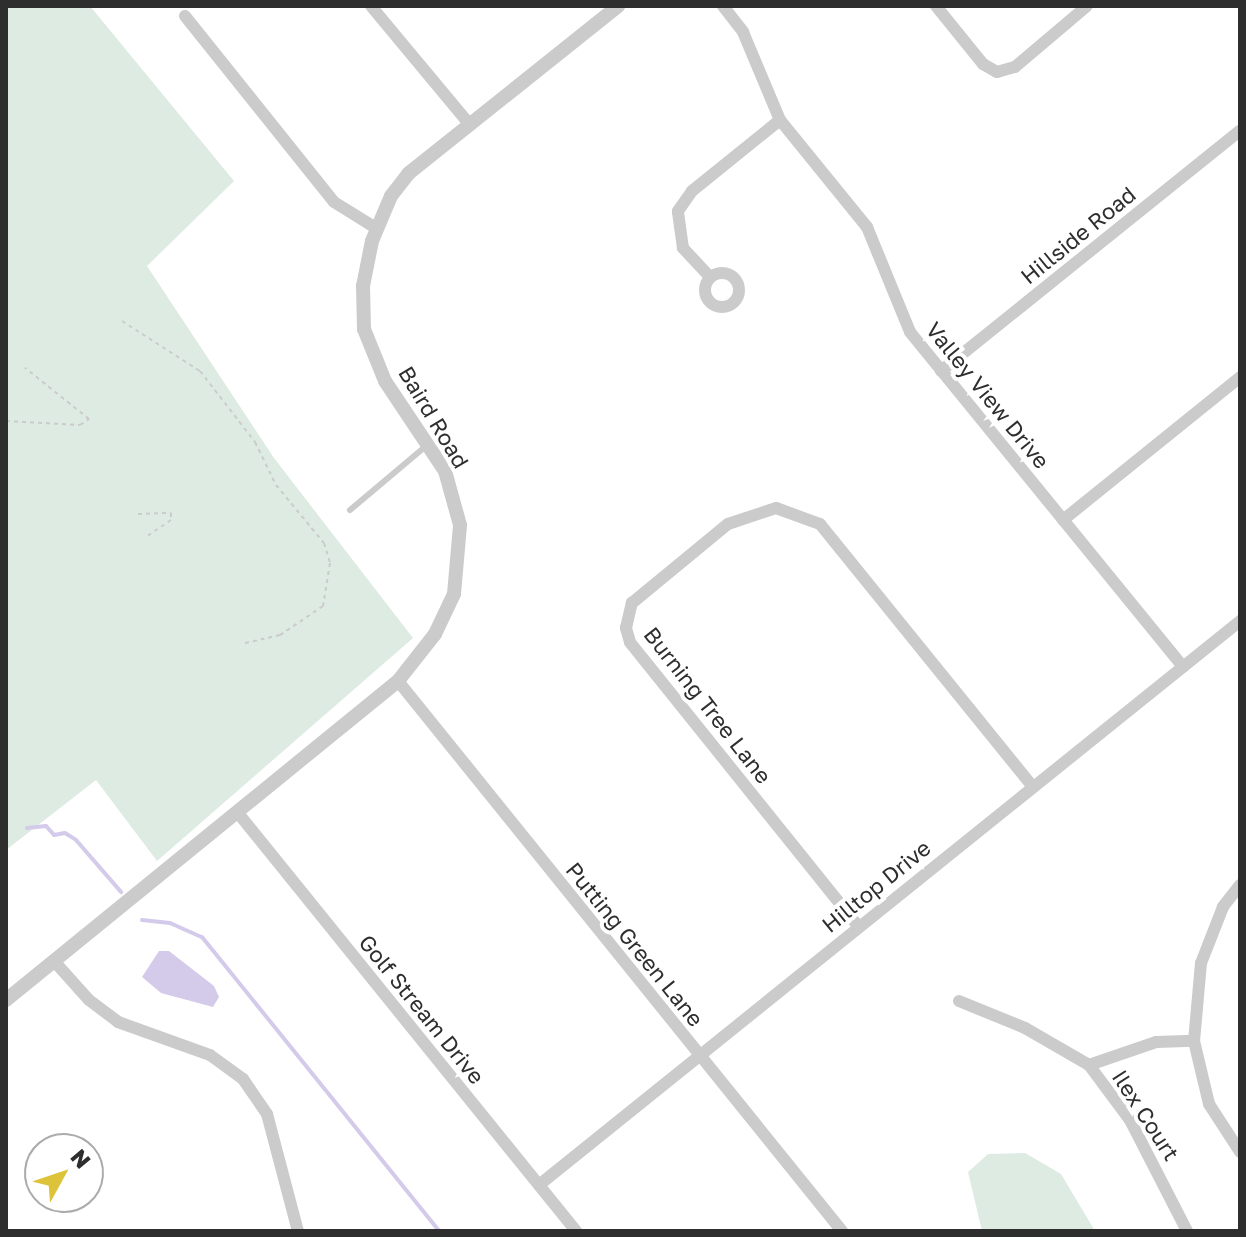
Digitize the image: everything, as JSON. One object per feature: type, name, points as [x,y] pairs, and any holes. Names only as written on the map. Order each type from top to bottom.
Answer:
[{"type":"street","points":[[371,6],[470,125]]},
{"type":"street","name":"Baird Road","points":[[6,1000],[398,681],[446,615],[459,570],[455,497],[429,444],[385,381],[364,329],[363,286],[376,228],[391,196],[409,173],[618,6]]},
{"type":"street","name":"Valley View Drive","points":[[723,6],[743,32],[780,120],[867,227],[901,315],[941,371],[1183,667]]},
{"type":"street","points":[[936,6],[983,64],[997,72],[1015,67],[1087,6]]},
{"type":"street","points":[[185,16],[334,202],[376,228]]},
{"type":"street","points":[[710,277],[683,248],[678,211],[692,191],[780,120]]},
{"type":"street","name":"Hillside Road","points":[[941,371],[1240,131]]},
{"type":"street","points":[[1063,520],[1240,377]]},
{"type":"street","name":"Burning Tree Lane","points":[[858,926],[630,642],[626,628],[632,603],[728,524],[776,508],[820,524],[1033,787]]},
{"type":"street","name":"Hilltop Drive","points":[[539,1185],[1240,621]]},
{"type":"street","name":"Putting Green Lane","points":[[398,681],[842,1231]]},
{"type":"street","name":"Golf Stream Drive","points":[[238,813],[576,1231]]},
{"type":"street","points":[[1240,885],[1223,907],[1201,963],[1194,1041],[1209,1104],[1240,1152]]},
{"type":"street","points":[[54,961],[89,1000],[118,1022],[197,1048],[243,1079],[267,1114],[298,1231]]},
{"type":"street","name":"Ilex Court","points":[[959,1001],[1025,1028],[1089,1065],[1130,1120],[1187,1231]]},
{"type":"street","points":[[1089,1065],[1156,1042],[1194,1041]]},
{"type":"lane","points":[[350,510],[429,444]]},
{"type":"path","points":[[122,321],[200,371],[255,442],[276,485],[324,543],[330,563],[323,606],[280,635],[244,643]]},
{"type":"path","points":[[6,421],[80,425],[89,419],[25,368]]},
{"type":"path","points":[[138,514],[171,513],[171,520],[147,536]]},
{"type":"shaded area","points":[[6,6],[90,6],[234,181],[147,266],[274,458],[413,638],[157,861],[96,780],[6,850]]},
{"type":"shaded area","points":[[159,951],[169,951],[214,986],[219,997],[213,1007],[161,993],[142,977]]},
{"type":"shaded area","points":[[1025,1153],[1061,1174],[1095,1231],[982,1231],[968,1172],[988,1154]]},
{"type":"waterway","points":[[27,828],[46,826],[54,835],[65,833],[76,840],[121,892]]},
{"type":"waterway","points":[[142,920],[170,923],[202,937],[439,1231]]}]
